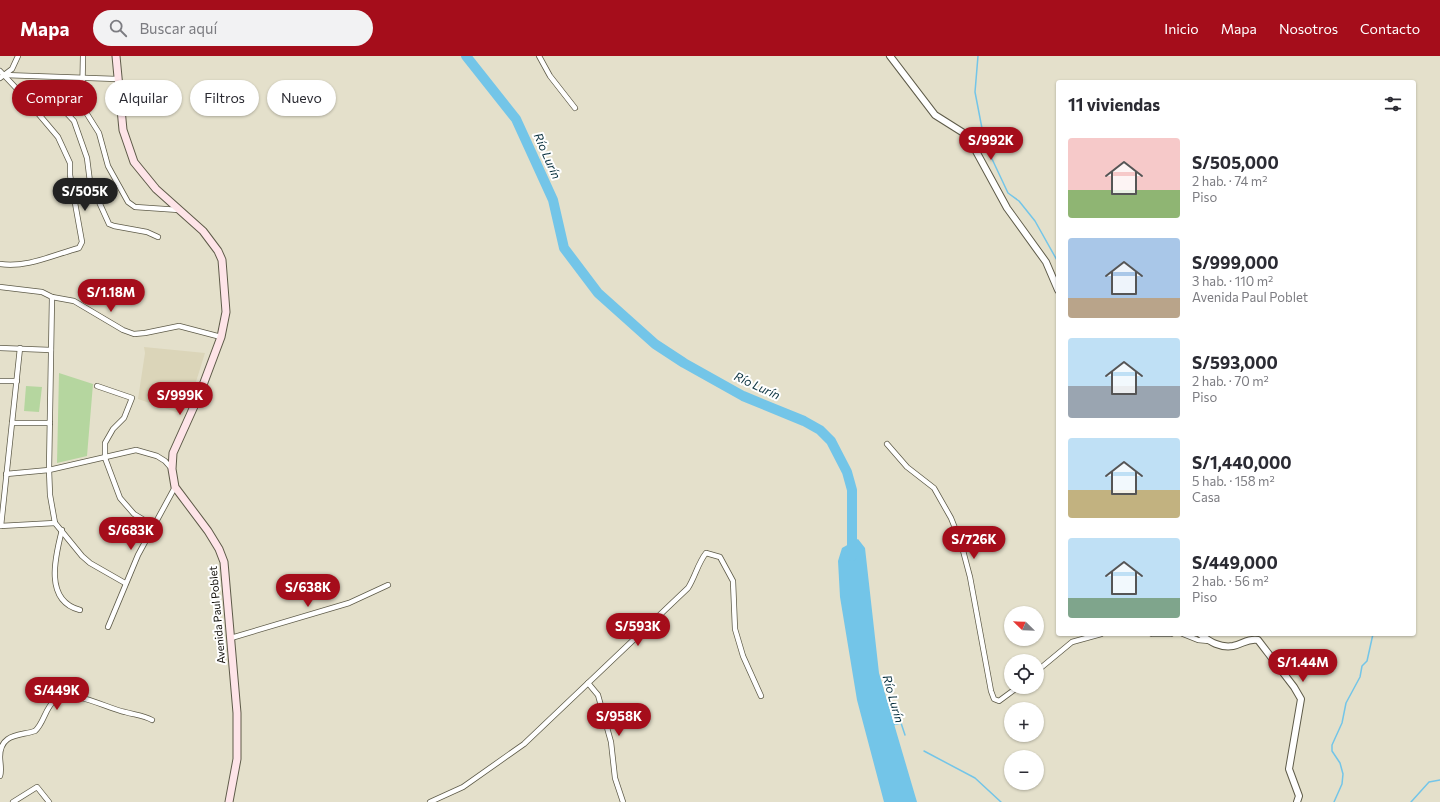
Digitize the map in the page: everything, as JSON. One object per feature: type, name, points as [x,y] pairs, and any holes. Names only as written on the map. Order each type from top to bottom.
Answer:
[{"type":"main road","name":"Avenida Paul Poblet","points":[[116,56],[123,130],[134,162],[156,189],[212,240],[222,260],[226,312],[221,337],[200,393],[173,453],[172,469],[175,487],[208,531],[222,555],[237,713],[237,759],[229,802]]},
{"type":"street","points":[[1,75],[15,65],[18,56]]},
{"type":"street","points":[[83,56],[82,106],[99,133],[108,166],[128,202],[135,207],[179,210]]},
{"type":"street","points":[[539,56],[550,76],[575,108]]},
{"type":"street","points":[[890,56],[935,115],[962,132],[971,142],[1007,208],[1046,262],[1056,285]]},
{"type":"street","points":[[1,75],[117,79]]},
{"type":"street","points":[[1,75],[12,85]]},
{"type":"street","points":[[0,264],[13,266],[25,264],[79,248],[82,242],[70,175],[70,163],[58,137],[40,116]]},
{"type":"street","points":[[69,116],[74,121],[87,158],[90,182],[109,224],[147,232],[158,237]]},
{"type":"street","points":[[0,288],[42,292],[52,297],[74,301],[122,330],[134,334],[145,334],[179,326],[221,337]]},
{"type":"street","points":[[52,297],[49,470],[50,495],[55,523],[82,556],[90,563],[126,583]]},
{"type":"street","points":[[0,348],[51,350]]},
{"type":"street","points":[[20,348],[1,526],[55,523]]},
{"type":"street","points":[[0,381],[17,381]]},
{"type":"street","points":[[96,386],[132,398],[124,418],[113,429],[105,443],[105,458],[120,498],[134,514],[154,526]]},
{"type":"street","points":[[12,424],[50,423]]},
{"type":"street","points":[[887,444],[907,468],[934,488],[954,524],[962,543],[970,577],[991,691],[994,699],[999,701],[1008,694]]},
{"type":"street","points":[[6,474],[49,470],[136,450],[147,452],[165,461],[172,469]]},
{"type":"street","points":[[108,627],[126,583],[175,487]]},
{"type":"street","points":[[62,530],[56,560],[56,588],[59,596],[65,603],[72,608],[80,610]]},
{"type":"street","points":[[430,802],[463,787],[524,744],[688,588],[696,574],[700,560],[706,553],[720,557],[733,580],[736,629],[745,662],[761,696]]},
{"type":"street","points":[[230,638],[349,603],[388,585]]},
{"type":"street","points":[[1044,665],[1072,642],[1094,636]]},
{"type":"street","points":[[1188,636],[1198,640],[1209,641]]},
{"type":"street","points":[[1203,636],[1218,646],[1233,646],[1247,640],[1258,640],[1300,694],[1301,708],[1289,769],[1299,796],[1297,802]]},
{"type":"street","points":[[588,683],[598,695],[610,735],[615,778],[623,802]]},
{"type":"street","points":[[0,776],[0,755],[8,739],[13,736],[35,731],[56,699],[65,696],[80,697],[126,713],[143,715],[152,720]]},
{"type":"street","points":[[13,802],[37,787],[48,802]]},
{"type":"shaded area","points":[[144,347],[205,353],[195,385],[184,410],[179,413],[138,399],[145,353]]},
{"type":"green space","points":[[59,373],[93,384],[87,456],[57,463]]},
{"type":"green space","points":[[26,386],[42,387],[39,412],[24,411]]},
{"type":"water","points":[[858,539],[865,548],[879,673],[917,802],[884,802],[857,700],[840,597],[838,561],[842,548]]},
{"type":"waterway","name":"Río Lurín","points":[[466,56],[516,119],[553,200],[564,248],[598,293],[655,344],[684,363],[743,396],[804,421],[820,430],[831,441],[847,472],[852,490],[852,556]]},
{"type":"waterway","points":[[978,56],[975,92],[985,144],[1008,193],[1019,201],[1035,221],[1056,258]]},
{"type":"waterway","points":[[1334,802],[1342,784],[1343,774],[1340,763],[1332,751],[1332,745],[1342,723],[1346,703],[1360,677],[1362,666],[1367,661],[1373,636]]},
{"type":"waterway","points":[[892,725],[901,723],[905,735]]},
{"type":"waterway","points":[[924,751],[975,778],[1001,802]]},
{"type":"waterway","points":[[1411,802],[1429,782],[1440,780]]}]
